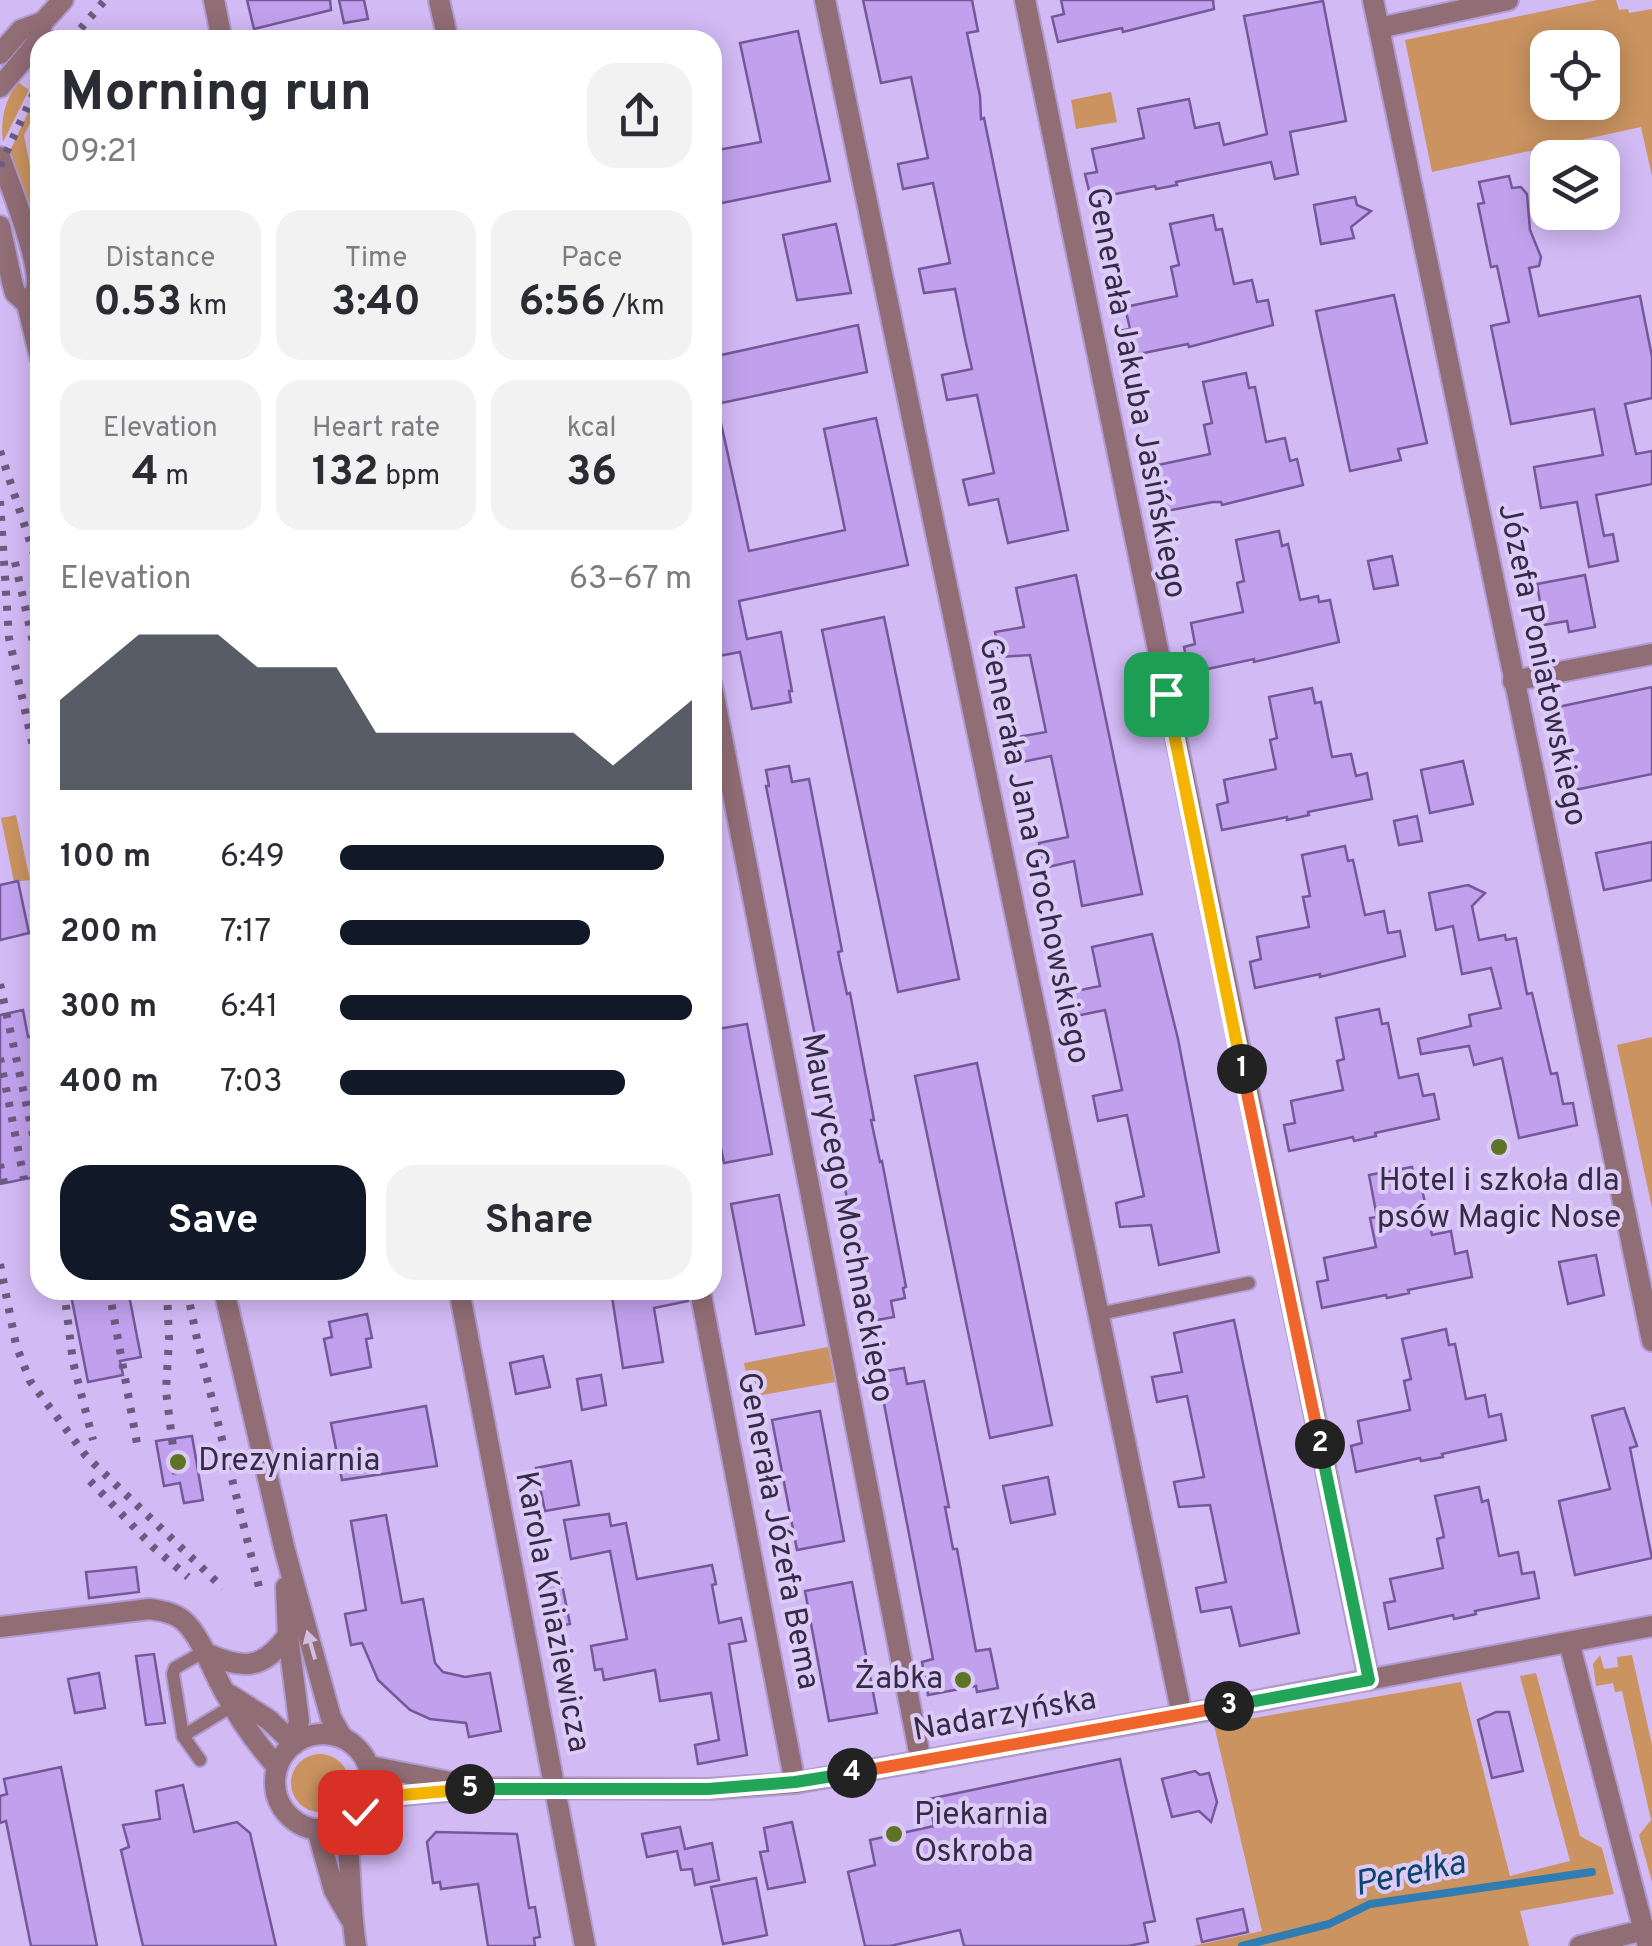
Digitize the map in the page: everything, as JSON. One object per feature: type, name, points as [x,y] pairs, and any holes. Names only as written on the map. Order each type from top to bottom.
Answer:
[{"type":"street","points":[[40,30],[63,0]]},
{"type":"street","points":[[214,0],[220,30]]},
{"type":"street","points":[[439,0],[446,30]]},
{"type":"street","name":"Generała Jana Grochowskiego","points":[[825,0],[1182,1714]]},
{"type":"street","name":"Generała Jakuba Jasińskiego","points":[[1025,0],[1369,1680]]},
{"type":"street","name":"Józefa Poniatowskiego","points":[[1373,0],[1652,1341]]},
{"type":"street","points":[[1379,28],[1508,0]]},
{"type":"street","points":[[0,54],[21,30],[43,22]]},
{"type":"street","points":[[0,88],[30,51]]},
{"type":"street","points":[[0,157],[30,250]]},
{"type":"street","points":[[0,226],[15,293],[28,304],[30,313]]},
{"type":"street","points":[[28,304],[30,300]]},
{"type":"street","points":[[1514,681],[1652,654]]},
{"type":"street","name":"Maurycego Mochnackiego","points":[[722,738],[920,1762]]},
{"type":"street","points":[[226,1300],[285,1551],[331,1718],[342,1737],[362,1754],[371,1782],[360,1812],[345,1824],[317,1830],[288,1814],[275,1784],[278,1768],[294,1744],[299,1721],[288,1636],[285,1551]]},
{"type":"street","name":"Karola Kniaziewicza","points":[[461,1300],[584,1946]]},
{"type":"street","name":"Generała Józefa Bema","points":[[702,1300],[795,1782]]},
{"type":"street","points":[[0,1627],[150,1609],[168,1612],[183,1620],[254,1740],[278,1768]]},
{"type":"street","name":"Nadarzyńska","points":[[368,1798],[481,1788],[708,1789],[795,1782],[1652,1626]]},
{"type":"street","points":[[203,1652],[232,1665],[259,1662],[275,1653],[288,1636]]},
{"type":"street","points":[[1569,1642],[1646,1938],[1580,1946]]},
{"type":"street","points":[[228,1699],[270,1720],[294,1744]]},
{"type":"street","points":[[294,1744],[317,1734],[342,1737]]},
{"type":"street","name":"Nadarzyńska","points":[[368,1766],[481,1788]]},
{"type":"street","points":[[345,1824],[352,1865],[351,1920],[356,1946]]},
{"type":"street","points":[[317,1830],[334,1890],[351,1920]]},
{"type":"lane","points":[[1098,1314],[1249,1284]]},
{"type":"lane","points":[[200,1760],[183,1736],[172,1674],[203,1652]]},
{"type":"lane","points":[[183,1736],[228,1699]]},
{"type":"shaded area","points":[[1597,0],[1616,0],[1619,10],[1628,9],[1629,13],[1652,9],[1652,176],[1641,127],[1581,140],[1530,140],[1530,151],[1432,172],[1405,40]]},
{"type":"shaded area","points":[[18,82],[29,90],[3,142],[4,110]]},
{"type":"shaded area","points":[[1111,92],[1117,122],[1076,129],[1071,100]]},
{"type":"shaded area","points":[[30,109],[30,123],[24,135],[30,166],[30,224],[8,155]]},
{"type":"shaded area","points":[[16,815],[30,880],[14,882],[1,818]]},
{"type":"shaded area","points":[[1652,1037],[1652,1208],[1617,1045]]},
{"type":"shaded area","points":[[828,1347],[835,1382],[751,1397],[744,1363]]},
{"type":"shaded area","points":[[1600,1655],[1604,1669],[1618,1667],[1617,1657],[1632,1655],[1652,1745],[1652,1882],[1639,1835],[1651,1820],[1622,1691],[1615,1692],[1613,1683],[1596,1686],[1593,1664]]},
{"type":"shaded area","points":[[1536,1673],[1580,1836],[1602,1848],[1614,1894],[1520,1911],[1529,1946],[1193,1946],[1262,1931],[1214,1725],[1461,1682],[1510,1876],[1570,1861],[1520,1676]]},
{"type":"shaded area","points":[[320,1754],[341,1762],[349,1783],[341,1804],[320,1812],[299,1804],[291,1783],[299,1762]]},
{"type":"building","points":[[247,0],[330,0],[331,10],[254,29]]},
{"type":"building","points":[[339,0],[364,0],[368,19],[344,23]]},
{"type":"building","points":[[863,0],[972,0],[978,31],[967,33],[981,119],[984,118],[1068,530],[1008,543],[998,499],[969,505],[963,480],[994,473],[977,395],[947,400],[942,375],[972,369],[955,289],[924,293],[919,269],[950,263],[933,183],[903,189],[898,164],[928,158],[911,77],[881,83]]},
{"type":"building","points":[[1061,0],[1213,0],[1214,9],[1123,32],[1122,28],[1058,42],[1052,17],[1064,14]]},
{"type":"building","points":[[1323,1],[1346,121],[1290,132],[1298,174],[1275,179],[1271,162],[1176,182],[1177,185],[1091,199],[1085,174],[1097,172],[1092,149],[1144,138],[1138,109],[1189,99],[1195,128],[1219,123],[1224,145],[1267,134],[1244,16]]},
{"type":"building","points":[[798,31],[830,181],[722,203],[722,149],[761,142],[740,43]]},
{"type":"building","points":[[1509,176],[1512,188],[1521,187],[1527,194],[1530,230],[1541,257],[1539,266],[1529,268],[1539,316],[1640,296],[1652,357],[1652,398],[1625,404],[1636,454],[1652,451],[1652,484],[1596,495],[1604,536],[1613,534],[1618,561],[1589,567],[1577,502],[1541,508],[1534,467],[1603,455],[1594,409],[1511,424],[1491,326],[1509,322],[1497,266],[1491,267],[1478,204],[1484,203],[1479,182]]},
{"type":"building","points":[[1355,197],[1357,205],[1371,211],[1351,227],[1354,238],[1321,244],[1314,205]]},
{"type":"building","points":[[1213,215],[1216,230],[1222,229],[1234,284],[1252,280],[1257,302],[1268,300],[1273,325],[1189,347],[1188,344],[1124,357],[1118,331],[1130,329],[1125,307],[1177,296],[1171,267],[1179,265],[1170,224]]},
{"type":"building","points":[[836,224],[851,293],[797,300],[783,235]]},
{"type":"building","points":[[1394,295],[1427,443],[1398,449],[1401,460],[1350,471],[1316,311]]},
{"type":"building","points":[[858,325],[867,372],[722,403],[722,355]]},
{"type":"building","points":[[1246,373],[1249,388],[1255,387],[1266,442],[1285,438],[1290,461],[1297,459],[1303,485],[1222,505],[1213,502],[1156,513],[1151,490],[1163,487],[1158,465],[1210,454],[1204,425],[1212,423],[1203,382]]},
{"type":"building","points":[[876,418],[908,565],[739,601],[747,639],[781,632],[792,691],[791,702],[752,709],[740,652],[722,655],[722,428],[749,551],[845,530],[824,429]]},
{"type":"building","points":[[1279,531],[1282,546],[1288,544],[1300,600],[1318,596],[1319,602],[1330,600],[1339,642],[1189,673],[1184,647],[1195,644],[1191,623],[1243,612],[1237,583],[1244,581],[1236,540]]},
{"type":"building","points":[[1392,556],[1398,585],[1374,589],[1368,561]]},
{"type":"building","points":[[1076,575],[1142,894],[1082,906],[1074,861],[1044,868],[1039,843],[1068,837],[1051,756],[1022,762],[1017,737],[1046,732],[1030,655],[1000,657],[995,632],[1024,627],[1016,588]]},
{"type":"building","points":[[1585,575],[1595,627],[1569,632],[1567,621],[1544,625],[1537,584]]},
{"type":"building","points":[[884,617],[959,979],[898,992],[822,630]]},
{"type":"building","points":[[1652,687],[1652,774],[1575,790],[1558,707]]},
{"type":"building","points":[[1312,688],[1315,703],[1321,702],[1332,757],[1351,754],[1356,776],[1367,773],[1372,799],[1287,820],[1222,830],[1217,805],[1228,802],[1224,780],[1276,769],[1270,740],[1277,738],[1269,697]]},
{"type":"building","points":[[1463,761],[1473,804],[1430,813],[1421,770]]},
{"type":"building","points":[[789,766],[792,782],[809,779],[842,951],[838,952],[847,994],[850,993],[871,1120],[906,1287],[905,1298],[891,1301],[894,1317],[871,1321],[766,786],[766,770]]},
{"type":"building","points":[[1417,816],[1422,841],[1399,845],[1394,821]]},
{"type":"building","points":[[1652,842],[1652,880],[1604,890],[1596,853]]},
{"type":"building","points":[[1345,846],[1348,861],[1353,860],[1365,915],[1384,911],[1388,933],[1400,931],[1405,956],[1255,988],[1250,962],[1261,959],[1257,937],[1309,927],[1303,897],[1310,896],[1302,855]]},
{"type":"building","points":[[18,881],[29,933],[0,940],[0,885]]},
{"type":"building","points":[[1468,885],[1485,893],[1472,906],[1479,940],[1505,935],[1506,940],[1516,938],[1527,994],[1532,993],[1551,1074],[1557,1073],[1563,1104],[1573,1103],[1577,1125],[1519,1138],[1502,1058],[1474,1065],[1469,1046],[1421,1054],[1418,1039],[1471,1026],[1469,1015],[1501,1008],[1491,968],[1462,974],[1453,926],[1436,930],[1429,893]]},
{"type":"building","points":[[1152,934],[1178,1039],[1219,1252],[1159,1265],[1151,1225],[1120,1227],[1116,1203],[1144,1196],[1127,1115],[1098,1121],[1093,1096],[1122,1090],[1105,1010],[1076,1016],[1071,992],[1100,986],[1092,947]]},
{"type":"building","points":[[1379,1009],[1382,1024],[1388,1023],[1399,1078],[1418,1074],[1423,1096],[1434,1094],[1439,1119],[1354,1141],[1353,1137],[1289,1151],[1284,1125],[1295,1123],[1291,1101],[1343,1090],[1337,1061],[1344,1059],[1336,1018]]},
{"type":"building","points":[[23,1010],[30,1036],[30,1178],[0,1184],[0,1015]]},
{"type":"building","points":[[747,1024],[772,1154],[724,1163],[722,1028]]},
{"type":"building","points":[[977,1063],[1052,1425],[990,1438],[915,1076]]},
{"type":"building","points":[[1412,1167],[1415,1181],[1420,1180],[1432,1235],[1451,1231],[1455,1254],[1467,1251],[1472,1277],[1387,1298],[1386,1295],[1322,1308],[1317,1282],[1328,1280],[1324,1258],[1376,1247],[1370,1218],[1377,1217],[1369,1175]]},
{"type":"building","points":[[779,1195],[804,1325],[756,1334],[731,1204]]},
{"type":"building","points":[[1596,1255],[1604,1295],[1568,1304],[1559,1262]]},
{"type":"building","points":[[72,1300],[130,1300],[141,1357],[120,1361],[123,1375],[88,1382]]},
{"type":"building","points":[[613,1300],[688,1300],[654,1308],[663,1362],[623,1368]]},
{"type":"building","points":[[367,1314],[372,1338],[366,1339],[371,1367],[331,1375],[324,1339],[332,1337],[329,1322]]},
{"type":"building","points":[[1234,1320],[1299,1633],[1240,1646],[1231,1607],[1201,1612],[1196,1588],[1226,1582],[1210,1505],[1179,1507],[1174,1482],[1204,1477],[1187,1396],[1157,1402],[1152,1377],[1182,1372],[1174,1333]]},
{"type":"building","points":[[1446,1329],[1449,1345],[1455,1344],[1466,1399],[1485,1395],[1489,1417],[1501,1414],[1506,1440],[1442,1454],[1443,1457],[1356,1472],[1351,1446],[1362,1443],[1358,1421],[1410,1410],[1404,1381],[1411,1379],[1402,1339]]},
{"type":"building","points":[[543,1356],[550,1387],[516,1394],[510,1363]]},
{"type":"building","points":[[904,1368],[907,1384],[924,1381],[949,1507],[945,1507],[953,1549],[957,1549],[976,1651],[990,1649],[998,1688],[977,1692],[976,1686],[928,1695],[922,1662],[933,1659],[881,1388],[880,1372]]},
{"type":"building","points":[[601,1375],[606,1405],[582,1410],[577,1379]]},
{"type":"building","points":[[426,1406],[437,1466],[342,1480],[331,1423]]},
{"type":"building","points":[[1624,1408],[1637,1446],[1630,1448],[1652,1558],[1575,1575],[1559,1501],[1610,1489],[1592,1416]]},
{"type":"building","points":[[820,1411],[844,1541],[797,1550],[772,1420]]},
{"type":"building","name":"Drezyniarnia","points":[[192,1436],[203,1500],[184,1503],[180,1483],[164,1486],[156,1441]]},
{"type":"building","points":[[571,1461],[579,1505],[545,1511],[536,1468]]},
{"type":"building","points":[[1048,1477],[1055,1514],[1011,1523],[1003,1486]]},
{"type":"building","points":[[1479,1487],[1482,1502],[1488,1500],[1499,1556],[1518,1552],[1522,1574],[1534,1572],[1539,1598],[1454,1619],[1453,1615],[1389,1629],[1384,1603],[1395,1601],[1390,1579],[1443,1568],[1437,1539],[1444,1537],[1435,1496]]},
{"type":"building","points":[[609,1514],[611,1526],[626,1523],[637,1579],[712,1565],[719,1623],[741,1618],[746,1641],[729,1644],[747,1755],[698,1764],[695,1745],[719,1740],[711,1693],[660,1701],[655,1670],[604,1680],[602,1669],[595,1670],[591,1646],[627,1639],[610,1551],[571,1559],[564,1520]]},
{"type":"building","points":[[386,1515],[402,1603],[423,1599],[435,1663],[443,1672],[465,1677],[490,1673],[501,1731],[469,1737],[466,1723],[430,1719],[410,1710],[378,1680],[362,1643],[351,1645],[345,1614],[366,1610],[351,1521]]},
{"type":"building","points":[[136,1567],[139,1592],[89,1598],[86,1572]]},
{"type":"building","points":[[561,1579],[570,1624],[547,1628],[538,1584]]},
{"type":"building","points":[[852,1582],[877,1713],[829,1721],[805,1591]]},
{"type":"building","points":[[154,1654],[165,1723],[146,1725],[136,1656]]},
{"type":"building","points":[[99,1673],[105,1708],[75,1713],[68,1679]]},
{"type":"building","points":[[1496,1712],[1509,1712],[1523,1771],[1492,1778],[1478,1720]]},
{"type":"building","points":[[1120,1759],[1155,1921],[1144,1923],[1148,1942],[1128,1946],[964,1946],[960,1930],[890,1946],[865,1946],[848,1872],[875,1865],[870,1840],[934,1826],[929,1799]]},
{"type":"building","points":[[61,1767],[97,1946],[31,1946],[6,1821],[0,1823],[0,1796],[7,1794],[4,1779]]},
{"type":"building","points":[[1195,1771],[1200,1775],[1209,1773],[1217,1802],[1211,1822],[1199,1811],[1172,1817],[1162,1779]]},
{"type":"building","points":[[183,1785],[194,1832],[237,1822],[250,1833],[276,1946],[143,1946],[121,1850],[129,1847],[123,1825],[160,1819],[156,1791]]},
{"type":"building","points":[[792,1822],[805,1882],[768,1889],[760,1852],[768,1851],[764,1828]]},
{"type":"building","points":[[680,1827],[685,1849],[712,1843],[719,1880],[695,1885],[692,1869],[681,1870],[677,1851],[647,1857],[642,1834]]},
{"type":"building","points":[[436,1832],[517,1834],[529,1908],[535,1907],[540,1937],[534,1938],[535,1946],[488,1946],[478,1884],[441,1889],[440,1882],[433,1883],[427,1842]]},
{"type":"building","points":[[756,1878],[767,1935],[723,1944],[711,1887]]},
{"type":"building","points":[[1243,1909],[1248,1932],[1202,1942],[1197,1919]]},
{"type":"waterway","name":"Perełka","points":[[1242,1946],[1329,1924],[1370,1904],[1592,1872]]},
{"type":"railway","points":[[80,30],[105,0]]},
{"type":"railway","points":[[0,166],[30,102]]},
{"type":"railway","points":[[0,451],[30,542]]},
{"type":"railway","points":[[0,501],[9,638],[30,733]]},
{"type":"railway","points":[[15,562],[30,629]]},
{"type":"railway","points":[[0,984],[30,1121]]},
{"type":"railway","points":[[0,1058],[24,1179]]},
{"type":"railway","points":[[0,1164],[4,1183]]},
{"type":"railway","points":[[0,1264],[16,1345],[30,1381],[86,1456],[223,1588]]},
{"type":"railway","points":[[65,1300],[73,1362],[93,1440]]},
{"type":"railway","points":[[111,1300],[138,1449]]},
{"type":"railway","points":[[167,1300],[166,1391],[177,1479]]},
{"type":"railway","points":[[189,1300],[261,1595]]},
{"type":"railway","points":[[90,1481],[153,1547],[188,1577]]},
{"type":"place","name":"Hotel i szkoła dla psów Magic Nose","points":[[1499,1147]]},
{"type":"place","name":"Drezyniarnia","points":[[178,1462]]},
{"type":"place","name":"Żabka","points":[[963,1680]]},
{"type":"place","name":"Piekarnia Oskroba","points":[[894,1834]]},
{"type":"route","points":[[360,1812],[368,1798],[481,1788],[708,1789],[795,1782],[1369,1680],[1166,694]]}]
